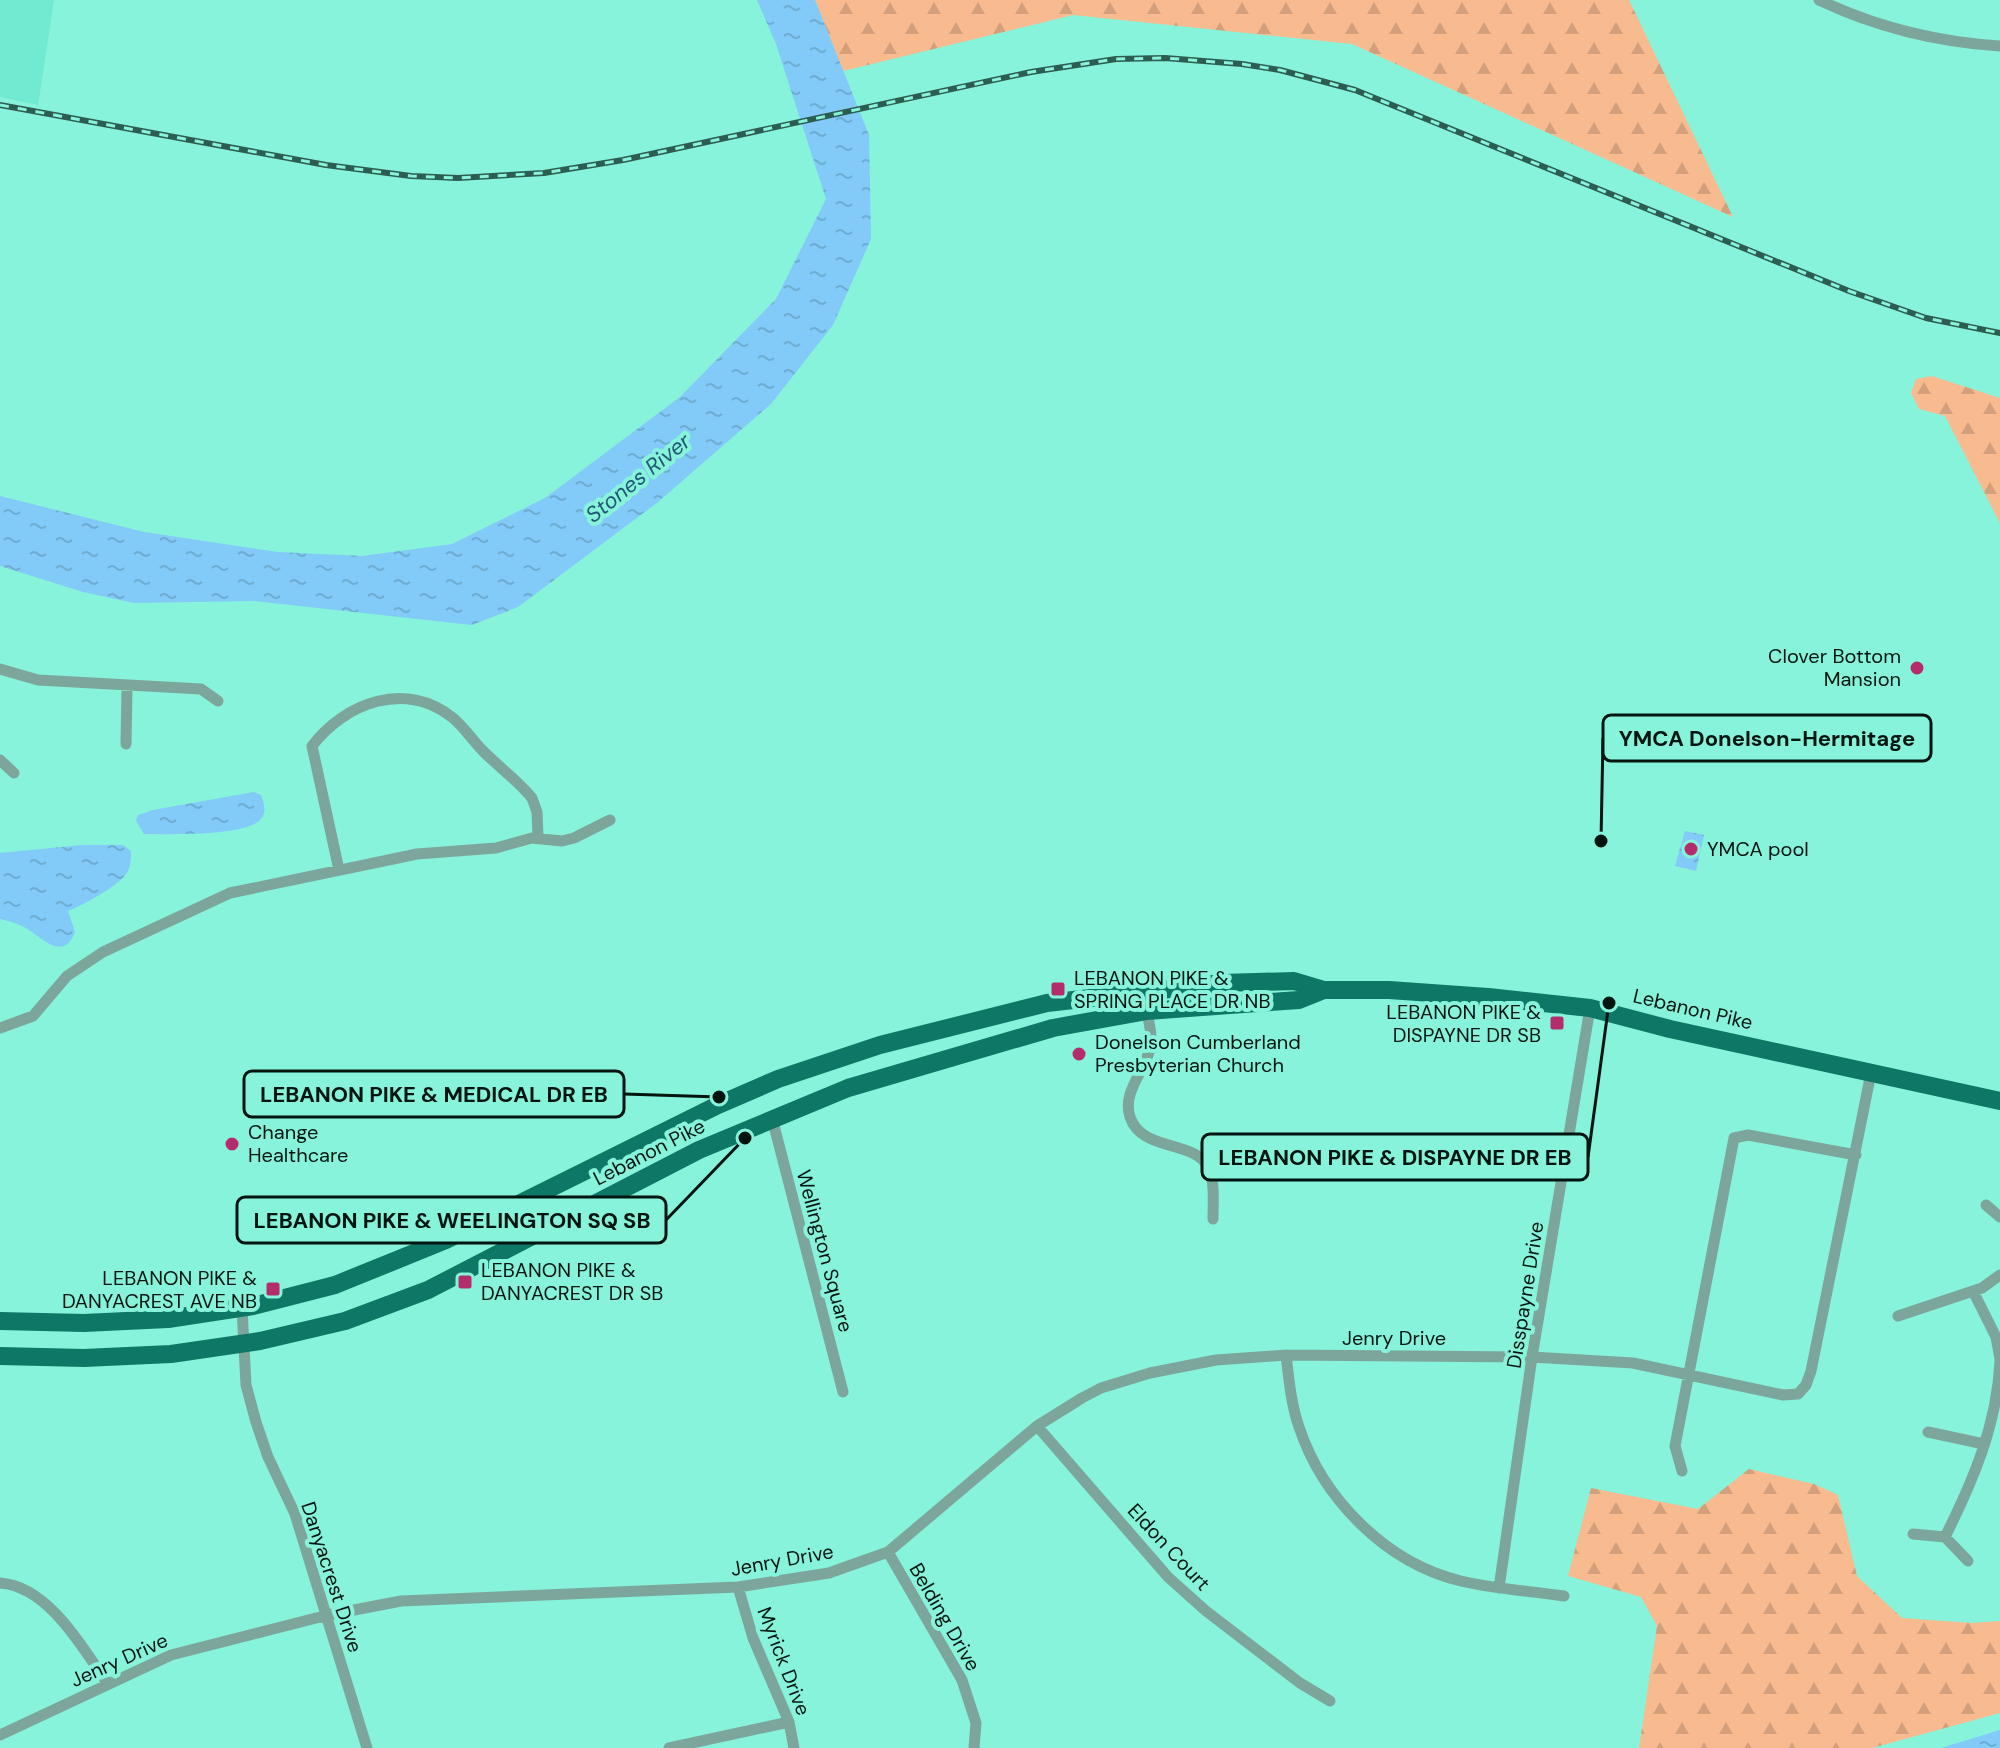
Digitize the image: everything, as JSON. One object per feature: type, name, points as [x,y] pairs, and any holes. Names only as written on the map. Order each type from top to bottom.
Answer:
[{"type":"main road","name":"Lebanon Pike","points":[[0,1356],[84,1358],[171,1354],[413,1254],[718,1105],[778,1079],[880,1045],[1047,1003],[1222,983],[1294,981],[1324,990],[1389,990],[1488,997],[1590,1008],[1670,1029],[2000,1101]]},
{"type":"main road","name":"Lebanon Pike","points":[[0,1321],[84,1323],[168,1319],[243,1325],[345,1321],[428,1290],[699,1150],[780,1115],[892,1073],[1053,1028],[1147,1011],[1299,1000],[1324,990]]},
{"type":"main road","points":[[1011,1012],[1017,1038]]},
{"type":"main road","points":[[778,1079],[780,1115]]},
{"type":"street","points":[[1819,0],[1894,29],[1962,43],[2000,46]]},
{"type":"street","points":[[0,669],[38,680],[201,689],[218,701]]},
{"type":"street","points":[[126,744],[127,686]]},
{"type":"street","points":[[339,870],[312,746],[341,716],[359,706],[388,699],[406,698],[422,702],[453,718],[532,798],[537,812],[538,837]]},
{"type":"street","points":[[0,760],[14,773]]},
{"type":"street","points":[[0,1028],[33,1016],[75,969],[103,952],[230,893],[417,854],[496,848],[538,837],[550,841],[574,838],[610,820]]},
{"type":"street","name":"Disspayne Drive","points":[[1499,1588],[1532,1357],[1590,1008]]},
{"type":"street","points":[[1147,1011],[1151,1040],[1145,1066],[1129,1096],[1130,1118],[1144,1136],[1195,1156],[1209,1167],[1213,1219]]},
{"type":"street","points":[[1682,1471],[1675,1446],[1734,1138],[1748,1135],[1856,1155],[1871,1073]]},
{"type":"street","name":"Wellington Square","points":[[780,1115],[843,1392]]},
{"type":"street","name":"Jenry Drive","points":[[0,1735],[171,1655],[328,1615],[401,1601],[738,1587],[829,1573],[888,1552],[1037,1426],[1101,1388],[1150,1373],[1216,1360],[1286,1355],[1532,1357],[1633,1363],[1783,1395],[1798,1394],[1806,1385],[1856,1155]]},
{"type":"street","points":[[1986,1205],[2000,1217]]},
{"type":"street","points":[[1898,1316],[1973,1291],[2000,1275]]},
{"type":"street","points":[[1945,1537],[1968,1490],[1999,1386],[2000,1360],[1996,1337],[1973,1291]]},
{"type":"street","name":"Danyacrest Drive","points":[[243,1325],[246,1385],[256,1422],[268,1457],[295,1514],[367,1748]]},
{"type":"street","points":[[1286,1355],[1291,1399],[1310,1454],[1341,1503],[1371,1533],[1406,1558],[1459,1581],[1564,1596]]},
{"type":"street","name":"Eldon Court","points":[[1037,1426],[1168,1577],[1206,1611],[1300,1683],[1330,1701]]},
{"type":"street","points":[[1928,1432],[1984,1444]]},
{"type":"street","points":[[1913,1534],[1945,1537],[1968,1561]]},
{"type":"street","name":"Belding Drive","points":[[888,1552],[962,1680],[976,1723],[974,1748]]},
{"type":"street","points":[[0,1583],[12,1584],[42,1601],[70,1629],[107,1683]]},
{"type":"street","name":"Myrick Drive","points":[[738,1587],[753,1638],[789,1722],[794,1748]]},
{"type":"street","points":[[669,1748],[789,1722]]},
{"type":"shaded area","points":[[0,0],[54,0],[38,105],[0,97]]},
{"type":"green space","points":[[815,0],[1629,0],[1733,217],[1352,44],[1073,15],[843,71]]},
{"type":"green space","points":[[1932,376],[2000,398],[2000,523],[1945,416],[1919,409],[1911,393],[1916,379]]},
{"type":"green space","points":[[1749,1469],[1814,1484],[1838,1495],[1857,1576],[1902,1618],[1972,1623],[2000,1621],[2000,1713],[1872,1748],[1639,1748],[1657,1626],[1641,1597],[1568,1576],[1591,1488],[1698,1509]]},
{"type":"water","name":"Stones River","points":[[757,0],[815,0],[869,135],[871,239],[833,325],[771,404],[658,502],[518,607],[472,625],[254,601],[134,603],[83,592],[0,566],[0,496],[144,532],[278,552],[362,556],[452,544],[545,498],[680,397],[776,299],[826,199],[776,44]]},
{"type":"water","points":[[254,792],[261,795],[264,813],[253,825],[240,829],[144,834],[136,821],[138,815],[153,810]]},
{"type":"water","name":"YMCA pool","points":[[1685,831],[1704,835],[1696,871],[1675,866]]},
{"type":"water","points":[[82,845],[123,845],[131,851],[131,861],[128,871],[118,882],[68,911],[75,932],[70,941],[58,947],[21,926],[0,919],[0,853]]},
{"type":"water","points":[[2000,1730],[2000,1748],[1941,1748]]},
{"type":"railway","points":[[0,105],[326,165],[411,176],[458,178],[544,173],[623,160],[1031,72],[1116,59],[1165,58],[1242,64],[1280,70],[1355,90],[1849,291],[1926,318],[2000,333]]},
{"type":"place","name":"Clover Bottom Mansion","points":[[1917,668]]},
{"type":"place","name":"YMCA Donelson-Hermitage","points":[[1601,841]]},
{"type":"place","name":"YMCA pool","points":[[1691,849]]},
{"type":"place","name":"LEBANON PIKE & SPRING PLACE DR NB","points":[[1058,989]]},
{"type":"place","name":"LEBANON PIKE & DISPAYNE DR EB","points":[[1609,1003]]},
{"type":"place","name":"LEBANON PIKE & DISPAYNE DR SB","points":[[1557,1023]]},
{"type":"place","name":"Donelson Cumberland Presbyterian Church","points":[[1079,1054]]},
{"type":"place","name":"LEBANON PIKE & MEDICAL DR EB","points":[[719,1097]]},
{"type":"place","name":"LEBANON PIKE & WEELINGTON SQ SB","points":[[745,1138]]},
{"type":"place","name":"Change Healthcare","points":[[232,1144]]},
{"type":"place","name":"LEBANON PIKE & DANYACREST DR SB","points":[[465,1282]]},
{"type":"place","name":"LEBANON PIKE & DANYACREST AVE NB","points":[[273,1289]]}]
